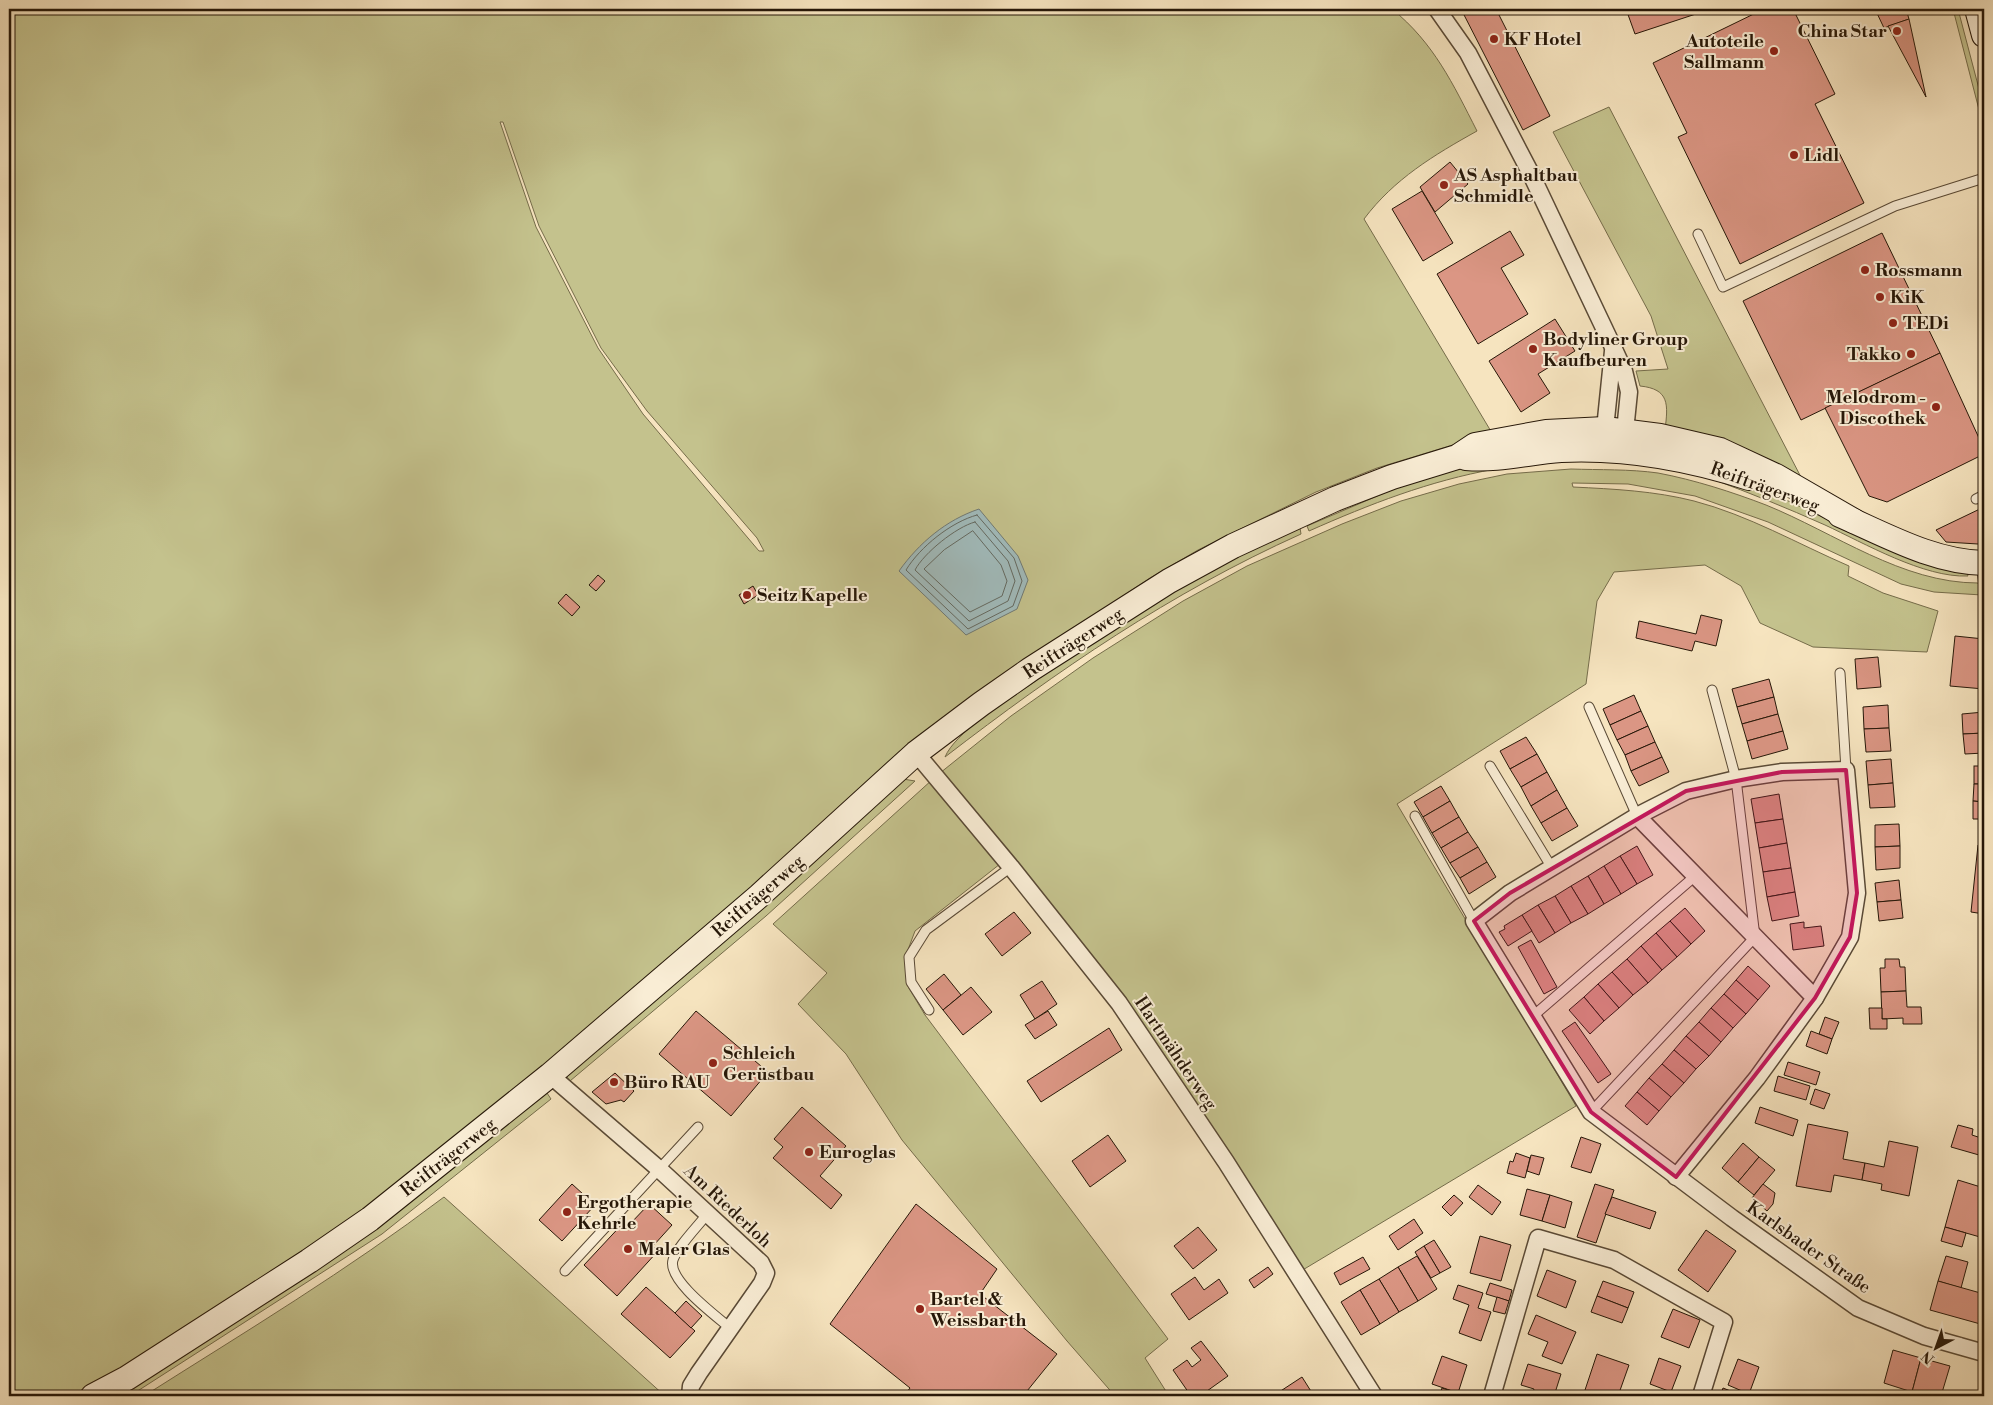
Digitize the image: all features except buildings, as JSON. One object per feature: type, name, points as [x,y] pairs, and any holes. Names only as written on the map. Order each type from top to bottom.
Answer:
[{"type":"street","points":[[1437,9],[1468,53],[1530,172],[1624,371],[1629,392],[1615,436]]},
{"type":"street","points":[[1977,9],[1984,35]]},
{"type":"street","name":"Reifträgerweg","points":[[93,1396],[168,1352],[309,1261],[370,1219],[550,1075],[759,896],[916,753],[1030,669],[1169,581],[1289,519],[1392,477],[1457,457],[1480,460],[1560,450],[1615,436],[1657,454],[1714,467],[1753,479],[1854,521],[1886,537],[1983,571]]},
{"type":"street","name":"Hartmähderweg","points":[[916,753],[1011,867],[1118,1003],[1226,1162],[1374,1396]]},
{"type":"street","points":[[1474,921],[1510,893],[1637,816],[1686,791],[1736,779],[1782,772],[1846,770],[1856,893],[1850,937],[1815,998],[1757,1078],[1676,1177]]},
{"type":"street","points":[[1637,816],[1694,877],[1815,998]]},
{"type":"street","name":"Karlsbader Straße","points":[[1474,921],[1591,1112],[1676,1177],[1858,1308],[1924,1336],[1984,1353]]},
{"type":"street","name":"Am Riederloh","points":[[550,1075],[708,1213],[761,1263],[766,1273],[762,1283],[695,1379],[691,1386],[690,1396]]},
{"type":"street","points":[[1492,1396],[1538,1238],[1614,1260],[1724,1322],[1701,1396]]},
{"type":"lane","points":[[1698,234],[1723,287],[1895,206],[1984,178]]},
{"type":"lane","points":[[1840,673],[1846,770]]},
{"type":"lane","points":[[1591,1112],[1756,937],[1736,779],[1712,690]]},
{"type":"lane","points":[[1588,707],[1637,816]]},
{"type":"lane","points":[[1490,766],[1552,868]]},
{"type":"lane","name":"Karlsbader Straße","points":[[1415,816],[1474,921]]},
{"type":"lane","points":[[929,1010],[910,982],[909,957],[926,930],[1011,867]]},
{"type":"lane","points":[[1532,1017],[1694,877]]},
{"type":"lane","points":[[565,1271],[698,1127]]},
{"type":"lane","points":[[708,1213],[673,1258],[672,1268],[680,1283],[730,1328]]},
{"type":"highlighted area","points":[[1846,770],[1857,893],[1850,937],[1815,998],[1676,1177],[1591,1112],[1474,921],[1510,893],[1686,791],[1782,772]]},
{"type":"shaded area","points":[[9,9],[1392,9],[1407,22],[1420,36],[1441,65],[1477,131],[1445,149],[1416,169],[1388,192],[1364,219],[1492,433],[1377,468],[1316,492],[1198,550],[1150,578],[1025,661],[905,747],[752,888],[495,1106],[364,1211],[306,1252],[120,1370],[70,1396],[9,1396]],"holes":[[[500,122],[503,122],[539,226],[601,348],[647,411],[757,538],[764,551],[759,551],[643,414],[598,348],[536,227]]]},
{"type":"shaded area","points":[[1953,9],[1958,9],[1984,108],[1984,129]]},
{"type":"shaded area","points":[[1609,107],[1803,481],[1665,430],[1667,413],[1665,400],[1657,391],[1640,386],[1636,371],[1668,369],[1651,316],[1553,132]]},
{"type":"shaded area","points":[[1495,463],[1495,469],[1447,480],[1400,494],[1309,531],[1307,526],[1396,488],[1456,469]]},
{"type":"shaded area","points":[[1571,469],[1626,470],[1658,473],[1713,487],[1792,516],[1896,566],[1950,581],[1978,583],[1982,595],[1934,592],[1901,584],[1768,522],[1695,496],[1628,484],[1572,483],[1573,487],[1649,493],[1694,501],[1734,514],[1849,566],[1848,576],[1883,593],[1938,611],[1927,652],[1813,647],[1760,623],[1741,586],[1705,565],[1614,572],[1597,601],[1586,684],[1397,804],[1576,1106],[1301,1271],[1230,1159],[940,773],[1011,716],[1093,658],[1183,601],[1247,566],[1342,524],[1401,501],[1459,484],[1507,474]]},
{"type":"shaded area","points":[[1712,479],[1752,484],[1912,559],[1955,572],[1967,573],[1968,576],[1933,571],[1895,558],[1825,525]]},
{"type":"shaded area","points":[[1300,528],[1301,534],[1206,581],[1116,635],[1030,694],[945,757],[958,738],[980,720],[1119,625],[1207,572]]},
{"type":"shaded area","points":[[903,779],[915,781],[766,916],[570,1081],[566,1076]]},
{"type":"shaded area","points":[[933,779],[1000,864],[915,931],[906,955],[907,985],[925,1015],[1168,1339],[1145,1358],[1169,1396],[1115,1396],[1067,1341],[902,1140],[846,1054],[798,1004],[827,973],[773,924]]},
{"type":"shaded area","points":[[547,1093],[551,1099],[382,1234],[136,1392],[129,1396],[111,1396],[378,1227]]},
{"type":"shaded area","points":[[444,1197],[665,1396],[144,1396],[334,1275]]},
{"type":"water","points":[[979,509],[1018,556],[1028,580],[1017,609],[966,635],[899,571],[924,542],[944,526]]},
{"type":"place","name":"China Star","points":[[1897,31]]},
{"type":"place","name":"KF Hotel","points":[[1494,39]]},
{"type":"place","name":"Autoteile Sallmann","points":[[1774,51]]},
{"type":"place","name":"Lidl","points":[[1794,155]]},
{"type":"place","name":"AS Asphaltbau Schmidle","points":[[1444,185]]},
{"type":"place","name":"Rossmann","points":[[1865,270]]},
{"type":"place","name":"KiK","points":[[1880,297]]},
{"type":"place","name":"TEDi","points":[[1893,323]]},
{"type":"place","name":"Bodyliner Group Kaufbeuren","points":[[1533,349]]},
{"type":"place","name":"Takko","points":[[1911,354]]},
{"type":"place","name":"Melodrom - Discothek","points":[[1936,407]]},
{"type":"place","name":"Seitz Kapelle","points":[[747,595]]},
{"type":"place","name":"Schleich Gerüstbau","points":[[713,1063]]},
{"type":"place","name":"Büro RAU","points":[[614,1082]]},
{"type":"place","name":"Euroglas","points":[[809,1152]]},
{"type":"place","name":"Ergotherapie Kehrle","points":[[567,1212]]},
{"type":"place","name":"Maler Glas","points":[[628,1249]]},
{"type":"place","name":"Bartel & Weissbarth","points":[[920,1309]]}]
